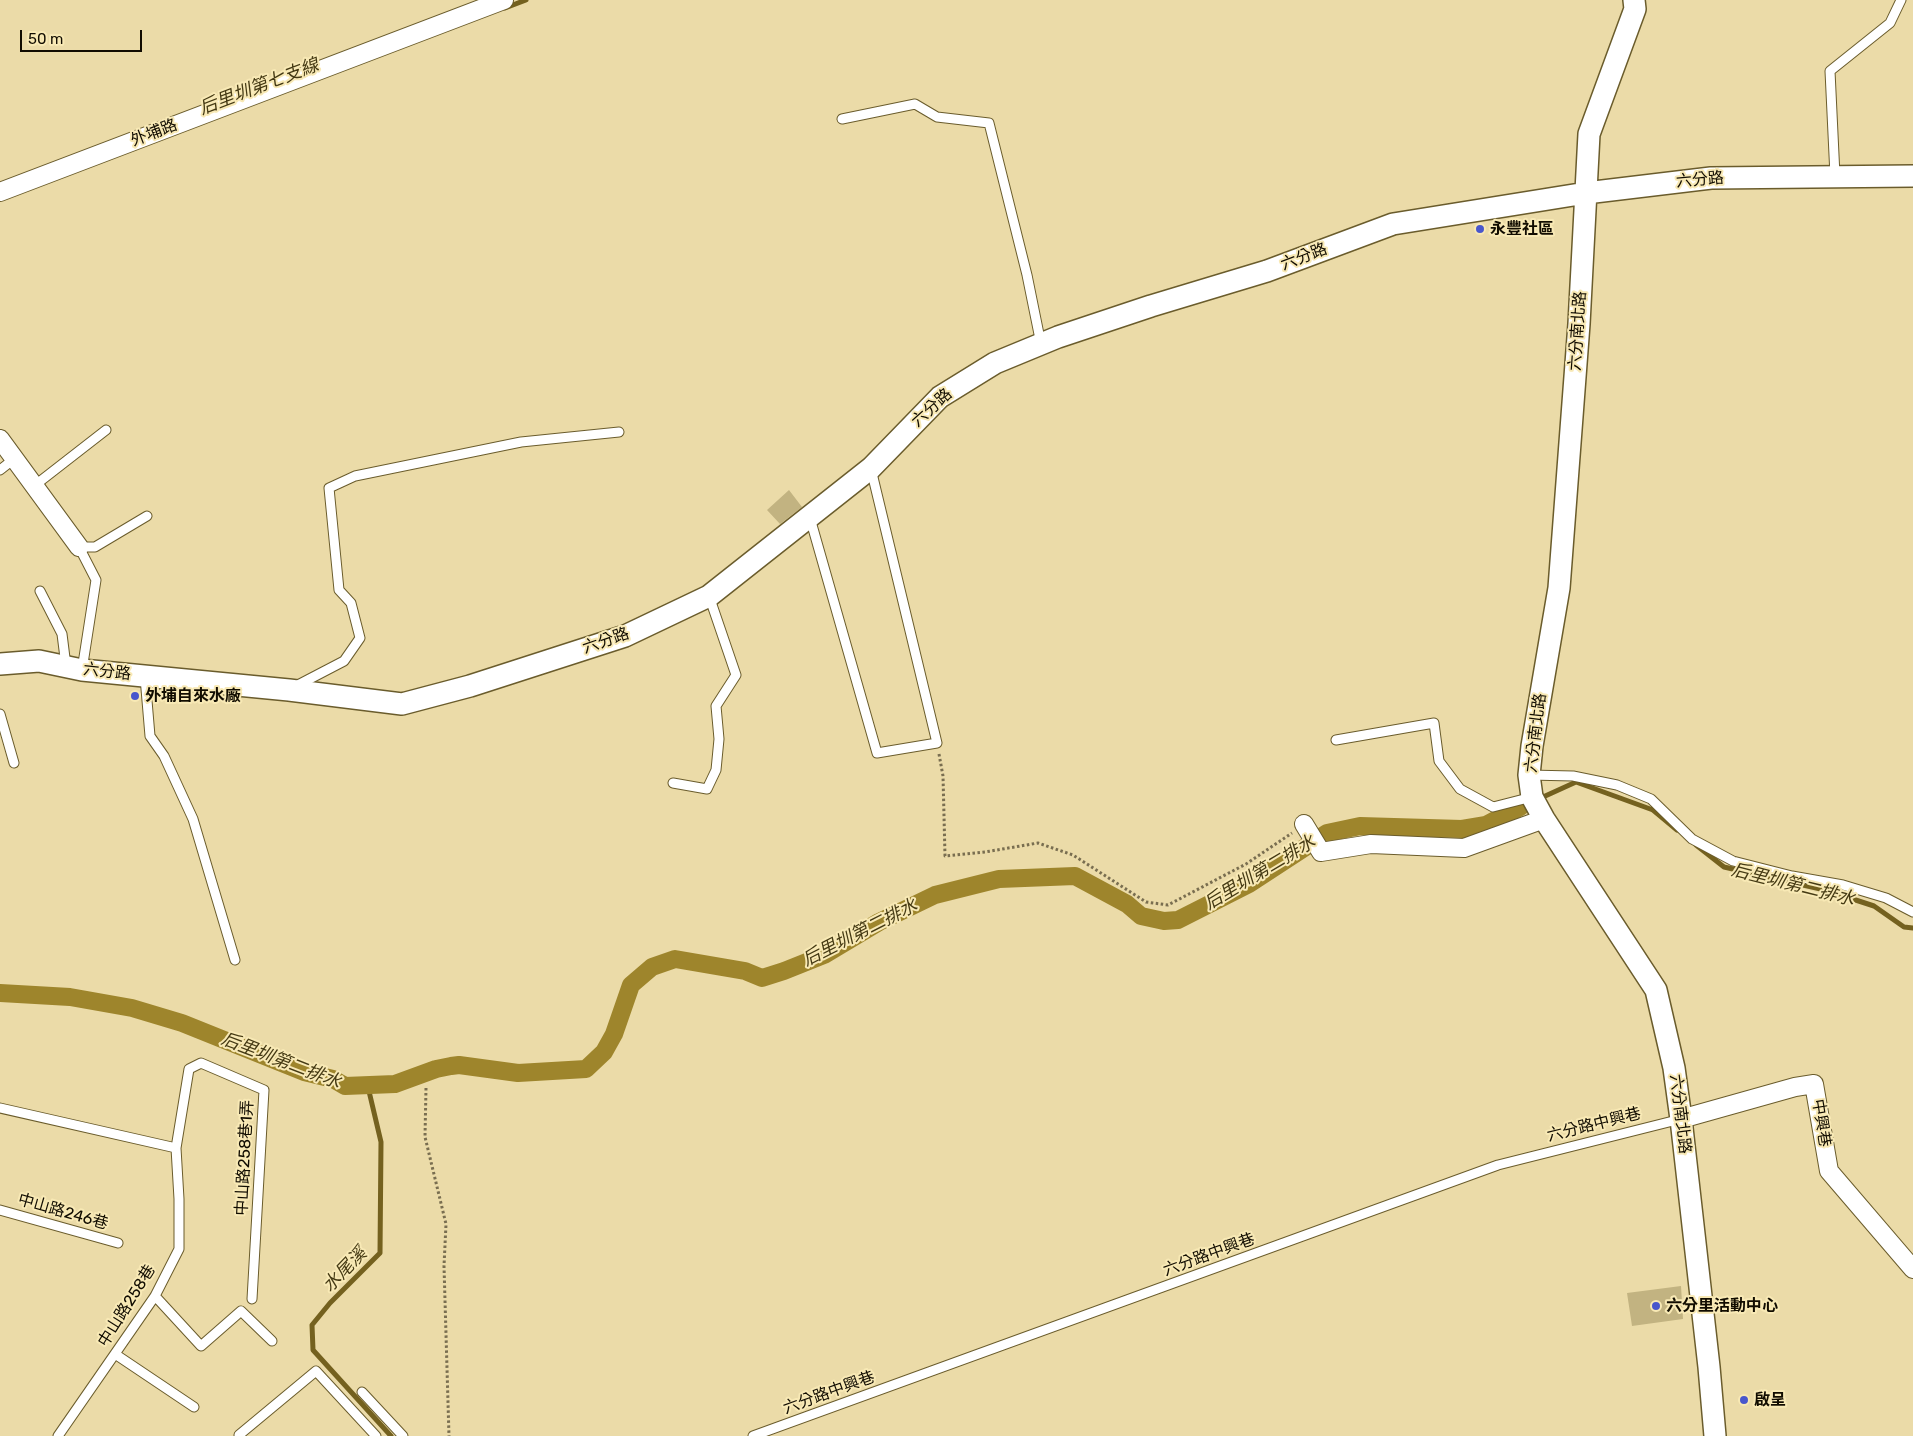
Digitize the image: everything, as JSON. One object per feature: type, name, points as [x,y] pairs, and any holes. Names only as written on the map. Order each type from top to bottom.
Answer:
[{"type":"street","name":"外埔路","points":[[0,192],[504,0]]},
{"type":"street","name":"六分南北路","points":[[1638,3],[1589,134],[1579,324],[1559,588],[1532,746],[1530,775],[1532,797],[1544,819],[1656,990],[1674,1068],[1681,1119],[1715,1436]]},
{"type":"street","name":"六分路","points":[[0,664],[38,661],[74,668],[289,690],[402,704],[470,686],[624,636],[709,596],[871,468],[940,396],[995,363],[1041,344],[1151,306],[1267,271],[1393,224],[1586,193],[1711,178],[1913,176]]},
{"type":"street","points":[[0,439],[79,547]]},
{"type":"street","points":[[1304,824],[1321,852],[1371,844],[1464,848],[1544,819]]},
{"type":"street","name":"中興巷","points":[[1681,1119],[1795,1087],[1814,1084],[1829,1171],[1913,1269]]},
{"type":"lane","points":[[1835,177],[1830,71],[1890,23],[1901,0]]},
{"type":"lane","points":[[842,119],[915,104],[937,117],[989,123],[1028,275],[1041,344]]},
{"type":"lane","points":[[34,486],[106,430]]},
{"type":"lane","points":[[289,690],[344,661],[360,638],[350,603],[339,590],[329,488],[355,476],[521,442],[619,432]]},
{"type":"lane","points":[[0,470],[14,459]]},
{"type":"lane","points":[[810,518],[876,753],[937,743],[871,468]]},
{"type":"lane","points":[[74,668],[96,580],[79,547],[95,546],[146,516]]},
{"type":"lane","points":[[40,591],[62,634],[74,668]]},
{"type":"lane","points":[[673,783],[707,789],[716,770],[719,738],[716,706],[736,674],[709,596]]},
{"type":"lane","points":[[145,676],[150,736],[164,756],[193,819],[235,960]]},
{"type":"lane","points":[[0,714],[14,763]]},
{"type":"lane","points":[[1336,740],[1434,723],[1439,761],[1460,789],[1493,807],[1532,797]]},
{"type":"lane","points":[[1530,775],[1573,776],[1617,785],[1651,799],[1692,840],[1733,861],[1792,876],[1843,885],[1886,898],[1913,912]]},
{"type":"lane","name":"中山路258巷1弄","points":[[176,1148],[189,1069],[201,1063],[264,1090],[252,1299]]},
{"type":"lane","points":[[0,1108],[176,1148]]},
{"type":"lane","name":"六分路中興巷","points":[[753,1436],[1498,1165],[1681,1119]]},
{"type":"lane","name":"中山路258巷","points":[[58,1436],[155,1296],[179,1249],[176,1148]]},
{"type":"lane","name":"中山路246巷","points":[[0,1210],[118,1243]]},
{"type":"lane","points":[[155,1296],[201,1346],[241,1311],[272,1341]]},
{"type":"lane","points":[[115,1354],[194,1407]]},
{"type":"lane","points":[[240,1435],[316,1371],[376,1436]]},
{"type":"lane","points":[[362,1392],[403,1436]]},
{"type":"path","points":[[937,743],[943,776],[945,856],[985,852],[1038,842],[1073,854],[1146,902],[1168,905],[1246,864],[1304,824]]},
{"type":"path","points":[[426,1088],[425,1137],[446,1224],[444,1266],[449,1436]]},
{"type":"building","points":[[789,490],[802,507],[780,524],[767,510]]},
{"type":"building","name":"六分里活動中心","points":[[1681,1286],[1683,1319],[1632,1326],[1627,1293]]},
{"type":"waterway","name":"后里圳第七支線","points":[[505,8],[526,0]]},
{"type":"waterway","name":"后里圳第二排水","points":[[1543,797],[1576,782],[1653,810],[1677,830]]},
{"type":"waterway","name":"后里圳第二排水","points":[[0,993],[70,997],[132,1008],[182,1023],[304,1072],[333,1079],[345,1086],[395,1084],[436,1069],[459,1065],[518,1073],[586,1069],[604,1052],[614,1034],[631,985],[652,967],[675,959],[745,971],[762,978],[824,955],[879,922],[935,895],[999,879],[1075,876],[1127,904],[1141,916],[1164,921],[1178,920],[1249,884],[1327,833],[1360,826],[1462,829],[1486,825],[1520,807]]},
{"type":"waterway","name":"后里圳第二排水","points":[[1696,845],[1724,867],[1825,890],[1874,906],[1904,927],[1913,928]]},
{"type":"waterway","name":"水尾溪","points":[[368,1087],[381,1142],[380,1253],[330,1303],[312,1325],[313,1350],[391,1436]]},
{"type":"place","name":"永豐社區","points":[[1480,229]]},
{"type":"place","name":"外埔自來水廠","points":[[135,696]]},
{"type":"place","name":"六分里活動中心","points":[[1656,1306]]},
{"type":"place","name":"啟呈","points":[[1744,1400]]}]
